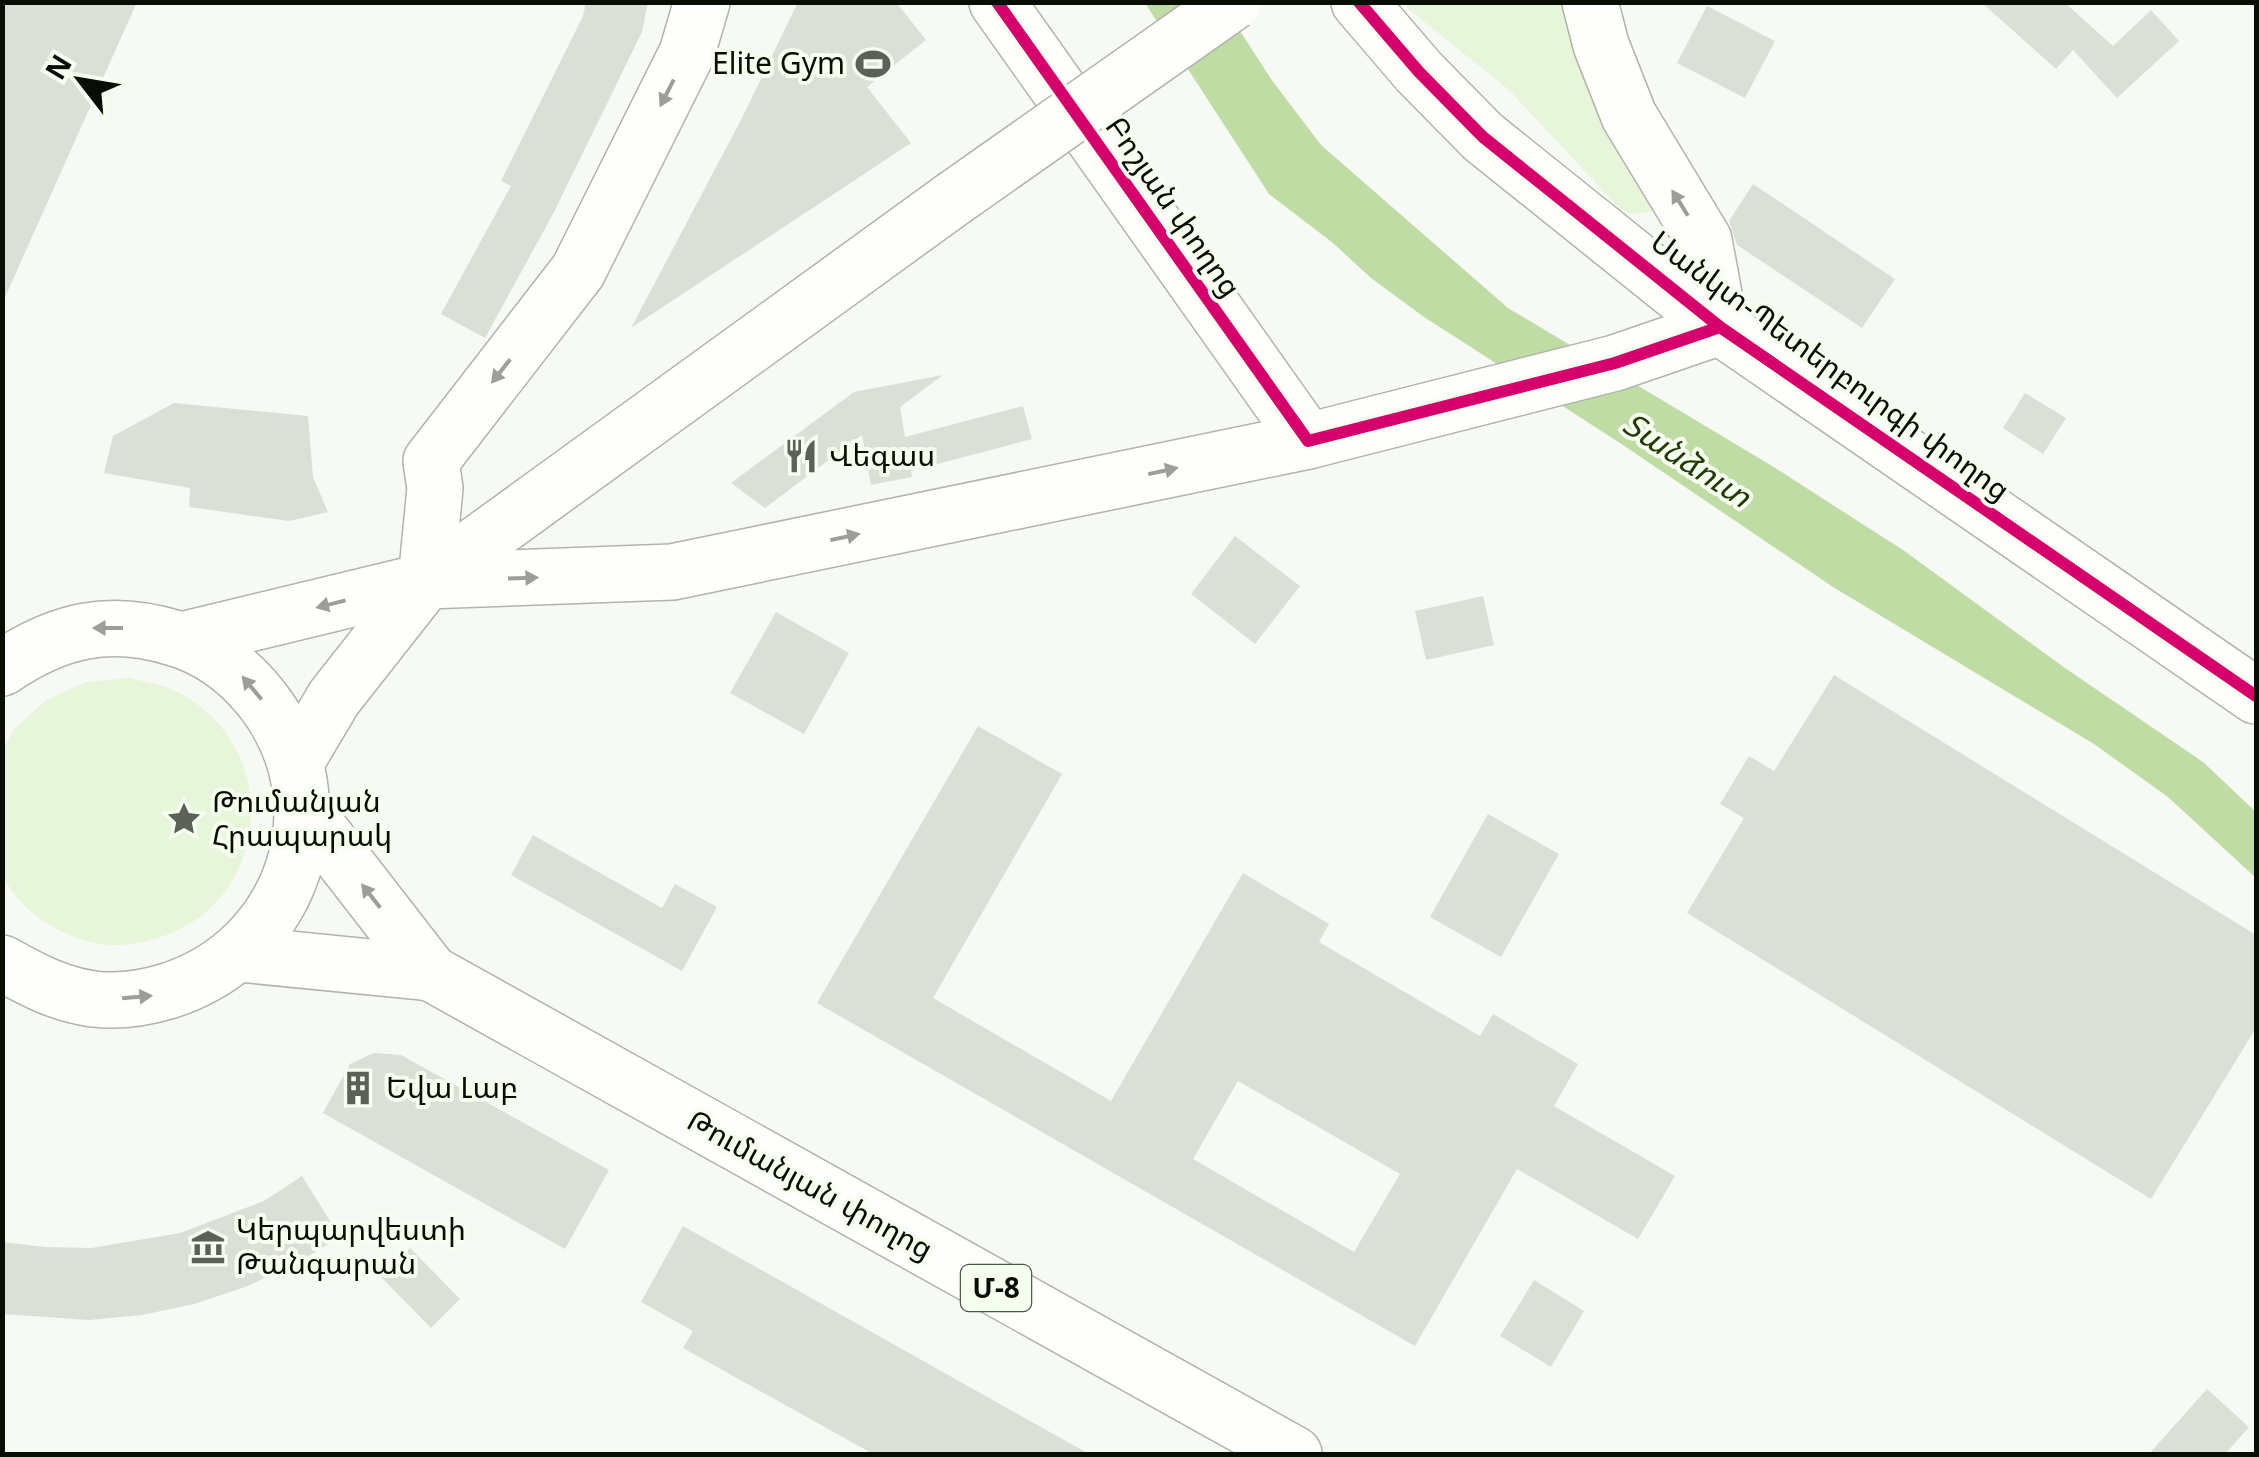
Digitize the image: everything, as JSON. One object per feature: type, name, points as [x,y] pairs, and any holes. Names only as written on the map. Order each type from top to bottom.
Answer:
[{"type":"main road","points":[[426,581],[436,488],[431,461],[578,271],[687,52],[702,2]]},
{"type":"main road","name":"Բոշյան փողոց","points":[[997,2],[1308,441]]},
{"type":"main road","points":[[299,785],[334,698],[426,581],[952,199],[1233,2]]},
{"type":"main road","name":"Սանկտ-Պետերբուրգի փողոց","points":[[1359,2],[1484,137],[1720,326],[2256,696]]},
{"type":"main road","points":[[182,640],[426,581],[672,572],[1308,441],[1616,364],[1720,326],[1704,240],[1628,116],[1590,2]]},
{"type":"main road","points":[[2,962],[41,986],[95,1000],[147,998],[196,982],[239,954],[267,923],[287,888],[300,849],[299,785],[278,719],[243,676],[196,645],[144,628],[88,628],[13,656]]},
{"type":"main road","name":"Մ-8","points":[[299,785],[432,973]]},
{"type":"main road","name":"Մ-8","points":[[239,954],[432,973]]},
{"type":"main road","name":"Թումանյան փողոց","points":[[432,973],[1294,1454]]},
{"type":"shaded area","points":[[1406,3],[1562,3],[1578,59],[1658,211],[1631,214],[1618,207],[1509,90],[1407,8]]},
{"type":"shaded area","points":[[130,678],[174,690],[210,715],[235,748],[249,785],[251,824],[242,862],[222,896],[192,923],[151,940],[110,945],[79,939],[48,924],[22,904],[3,876],[3,749],[14,729],[46,700],[86,682]]},
{"type":"water","name":"Տանձուտ","points":[[1145,3],[1222,3],[1271,79],[1321,145],[1508,308],[1772,466],[1903,550],[2203,762],[2256,812],[2256,878],[2168,797],[2094,744],[1833,587],[1371,278],[1269,194]]},
{"type":"building","points":[[2,2],[137,2],[2,304]]},
{"type":"building","points":[[586,2],[648,2],[642,32],[553,214],[485,338],[441,314],[511,186],[501,181],[583,16]]},
{"type":"building","points":[[798,2],[896,2],[926,40],[867,87],[911,143],[631,328],[742,118]]},
{"type":"building","points":[[1981,2],[2064,2],[2113,46],[2151,10],[2179,41],[2117,98],[2073,50],[2056,69]]},
{"type":"building","points":[[1707,6],[1775,41],[1745,98],[1677,63]]},
{"type":"building","points":[[1753,184],[1895,279],[1862,328],[1737,245],[1729,221]]},
{"type":"building","name":"Վեգաս","points":[[943,375],[900,407],[905,437],[1023,406],[1032,439],[911,471],[912,477],[871,485],[862,435],[765,508],[731,483],[854,392]]},
{"type":"building","points":[[2025,393],[2066,418],[2043,454],[2003,428]]},
{"type":"building","points":[[174,403],[308,416],[313,477],[328,512],[289,521],[189,507],[190,488],[104,473],[113,436]]},
{"type":"building","points":[[1235,536],[1300,586],[1255,644],[1191,594]]},
{"type":"building","points":[[1483,596],[1494,645],[1426,660],[1415,611]]},
{"type":"building","points":[[776,612],[849,653],[804,734],[730,693]]},
{"type":"building","points":[[1834,675],[2256,935],[2256,1028],[2151,1199],[1687,913],[1744,818],[1720,804],[1749,756],[1774,771]]},
{"type":"building","points":[[978,726],[1062,774],[933,998],[1111,1101],[1243,873],[1329,924],[1319,942],[1480,1036],[1493,1014],[1578,1064],[1554,1106],[1675,1176],[1638,1239],[1517,1169],[1415,1346],[817,1003]],"holes":[[[1238,1081],[1400,1174],[1354,1252],[1193,1159]]]},
{"type":"building","points":[[1488,814],[1559,854],[1501,957],[1430,917]]},
{"type":"building","points":[[533,835],[662,908],[675,884],[717,907],[682,971],[511,875]]},
{"type":"building","points":[[374,1053],[401,1055],[609,1170],[565,1249],[323,1113],[350,1064]]},
{"type":"building","name":"Կերպարվեստի Թանգարան","points":[[302,1176],[340,1237],[294,1265],[194,1304],[142,1315],[89,1320],[2,1314],[2,1242],[91,1248],[180,1233],[264,1201]]},
{"type":"building","points":[[683,1226],[1089,1454],[873,1454],[683,1348],[693,1331],[641,1302]]},
{"type":"building","points":[[410,1248],[460,1299],[431,1328],[381,1277]]},
{"type":"building","points":[[1534,1280],[1584,1311],[1551,1367],[1500,1336]]},
{"type":"building","points":[[2207,1389],[2249,1427],[2225,1454],[2149,1454]]},
{"type":"cycle path","points":[[997,2],[1308,441],[1615,363],[1720,327]]},
{"type":"cycle path","points":[[1359,2],[1419,72],[1483,137],[1720,327],[2256,696]]},
{"type":"place","name":"Elite Gym","points":[[873,64]]},
{"type":"place","name":"Վեգաս","points":[[801,456]]},
{"type":"place","name":"Թումանյան Հրապարակ","points":[[184,819]]},
{"type":"place","name":"Եվա Լաբ","points":[[358,1088]]},
{"type":"place","name":"Կերպարվեստի Թանգարան","points":[[208,1247]]}]
